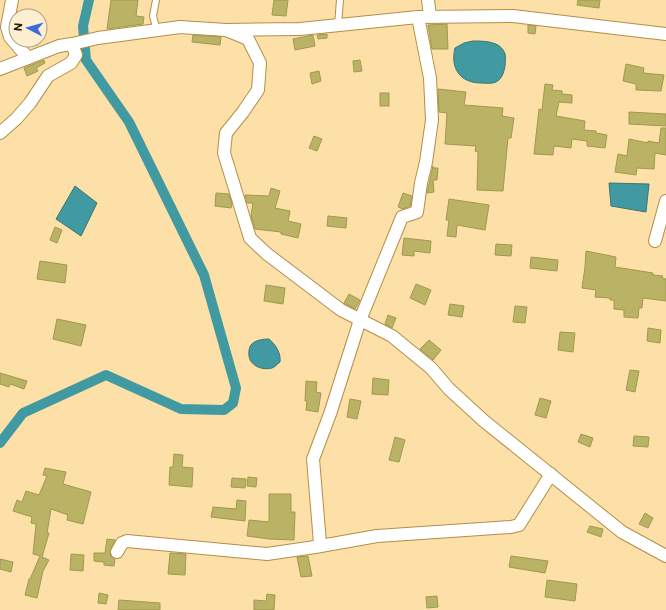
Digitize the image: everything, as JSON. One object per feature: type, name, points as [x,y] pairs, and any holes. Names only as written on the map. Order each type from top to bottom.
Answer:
[{"type":"street","points":[[12,0],[7,27],[10,37],[28,58]]},
{"type":"street","points":[[316,547],[320,543],[313,459],[330,414],[360,320],[402,217],[417,212],[432,120],[430,78],[424,16],[428,0]]},
{"type":"street","points":[[0,69],[59,46],[98,38],[180,27],[226,30],[300,29],[424,16],[513,16],[666,34]]},
{"type":"street","points":[[226,30],[248,39],[260,63],[258,90],[226,134],[224,153],[250,238],[267,254],[341,310],[392,336],[431,368],[449,389],[484,422],[622,532],[666,556]]},
{"type":"street","points":[[0,133],[16,119],[30,103],[48,76],[71,63],[76,55],[72,44]]},
{"type":"street","points":[[655,241],[666,200]]},
{"type":"street","points":[[117,552],[122,543],[127,541],[267,554],[377,536],[511,527],[519,525],[551,474]]},
{"type":"lane","points":[[156,0],[153,16],[157,31]]},
{"type":"lane","points":[[338,25],[340,0]]},
{"type":"water","points":[[473,41],[496,44],[503,50],[505,54],[505,68],[498,81],[493,83],[474,82],[467,80],[458,73],[454,62],[455,48],[464,43]]},
{"type":"water","points":[[609,183],[649,184],[646,212],[611,206]]},
{"type":"water","points":[[75,186],[97,203],[81,236],[56,219]]},
{"type":"water","points":[[269,339],[278,349],[280,362],[274,367],[267,369],[255,366],[250,360],[249,356],[251,345],[257,341]]},
{"type":"building","points":[[111,0],[138,0],[136,16],[144,17],[143,24],[107,29]]},
{"type":"building","points":[[274,0],[288,0],[286,16],[272,15]]},
{"type":"building","points":[[578,0],[600,0],[599,8],[577,5]]},
{"type":"building","points":[[447,24],[448,49],[432,49],[428,25]]},
{"type":"building","points":[[528,25],[536,26],[535,34],[528,33]]},
{"type":"building","points":[[327,34],[327,38],[318,39],[317,35]]},
{"type":"building","points":[[193,35],[221,37],[220,45],[192,42]]},
{"type":"building","points":[[313,35],[315,46],[295,50],[293,39]]},
{"type":"building","points":[[44,60],[45,63],[36,68],[38,71],[27,76],[24,68]]},
{"type":"building","points":[[360,60],[362,71],[354,72],[353,61]]},
{"type":"building","points":[[626,64],[644,68],[643,73],[664,75],[661,91],[636,90],[636,84],[623,81]]},
{"type":"building","points":[[319,71],[321,81],[312,84],[310,73]]},
{"type":"building","points":[[545,84],[553,85],[552,90],[562,91],[562,94],[572,95],[572,103],[559,102],[556,116],[585,121],[584,130],[596,131],[596,133],[607,135],[605,148],[587,146],[587,141],[572,139],[571,148],[554,146],[553,155],[534,154],[539,109],[542,110]]},
{"type":"building","points":[[438,89],[466,92],[464,105],[503,108],[502,116],[514,118],[511,138],[508,138],[503,191],[477,190],[478,152],[475,151],[476,146],[445,144],[447,113],[439,112]]},
{"type":"building","points":[[380,93],[389,93],[389,106],[380,106]]},
{"type":"building","points":[[629,112],[666,114],[666,126],[629,124]]},
{"type":"building","points":[[661,128],[666,128],[666,155],[655,153],[654,169],[637,168],[636,175],[615,172],[618,154],[627,156],[629,139],[648,143],[648,141],[659,143]]},
{"type":"building","points":[[314,136],[322,139],[317,151],[309,148]]},
{"type":"building","points":[[433,166],[433,168],[438,168],[437,180],[433,180],[434,192],[427,193]]},
{"type":"building","points":[[271,188],[280,191],[275,208],[290,211],[288,221],[301,224],[298,238],[281,234],[281,232],[255,229],[251,216],[253,203],[247,203],[245,195],[269,196]]},
{"type":"building","points":[[216,193],[229,194],[232,204],[231,208],[215,206]]},
{"type":"building","points":[[403,193],[412,196],[410,206],[403,209],[398,207]]},
{"type":"building","points":[[449,199],[489,205],[485,230],[457,225],[456,237],[447,236],[449,220],[446,220]]},
{"type":"building","points":[[328,216],[347,218],[346,228],[327,226]]},
{"type":"building","points":[[55,227],[62,230],[57,243],[50,240]]},
{"type":"building","points":[[404,238],[431,241],[430,253],[414,251],[414,256],[402,255]]},
{"type":"building","points":[[496,244],[512,245],[511,256],[495,255]]},
{"type":"building","points":[[586,251],[616,257],[615,267],[663,276],[662,278],[666,279],[666,301],[643,298],[642,308],[639,308],[638,318],[624,317],[624,310],[614,309],[614,300],[610,300],[610,298],[595,297],[596,290],[582,288]]},
{"type":"building","points":[[531,257],[558,260],[557,271],[530,268]]},
{"type":"building","points":[[40,261],[67,265],[65,283],[37,279]]},
{"type":"building","points":[[416,284],[431,290],[425,305],[410,298]]},
{"type":"building","points":[[266,285],[285,288],[283,304],[264,301]]},
{"type":"building","points":[[349,294],[360,300],[355,309],[344,303]]},
{"type":"building","points":[[450,304],[464,306],[462,317],[448,315]]},
{"type":"building","points":[[515,306],[527,307],[525,323],[513,322]]},
{"type":"building","points":[[388,315],[396,318],[392,328],[385,324]]},
{"type":"building","points":[[57,319],[86,325],[81,346],[53,339]]},
{"type":"building","points":[[648,328],[661,330],[660,343],[647,341]]},
{"type":"building","points":[[560,332],[575,333],[573,352],[558,350]]},
{"type":"building","points":[[429,340],[441,350],[433,360],[420,349]]},
{"type":"building","points":[[630,370],[639,371],[635,392],[626,390]]},
{"type":"building","points":[[0,373],[27,381],[24,389],[10,384],[9,387],[0,384]]},
{"type":"building","points":[[373,378],[389,380],[388,395],[372,394]]},
{"type":"building","points":[[306,381],[317,382],[316,392],[321,393],[318,412],[306,410]]},
{"type":"building","points":[[540,398],[551,401],[546,418],[535,415]]},
{"type":"building","points":[[350,399],[361,401],[357,419],[347,417]]},
{"type":"building","points":[[581,434],[593,438],[590,447],[578,442]]},
{"type":"building","points":[[634,436],[649,437],[648,447],[633,446]]},
{"type":"building","points":[[395,437],[405,440],[399,462],[389,460]]},
{"type":"building","points":[[174,454],[183,455],[182,467],[193,468],[192,487],[169,485],[170,467],[173,467]]},
{"type":"building","points":[[45,468],[66,472],[63,484],[91,492],[83,524],[67,520],[68,515],[51,509],[47,533],[49,533],[42,557],[49,560],[43,571],[37,598],[25,595],[29,579],[40,556],[33,554],[36,524],[31,523],[32,517],[13,511],[17,500],[22,502],[26,491],[39,495],[47,476],[43,475]]},
{"type":"building","points":[[248,477],[257,478],[256,487],[247,486]]},
{"type":"building","points":[[232,478],[246,479],[245,488],[231,487]]},
{"type":"building","points":[[269,494],[291,494],[291,512],[295,512],[294,540],[247,536],[249,520],[269,522]]},
{"type":"building","points":[[237,500],[246,501],[245,521],[211,517],[213,507],[236,509]]},
{"type":"building","points":[[645,513],[653,518],[648,528],[639,524]]},
{"type":"building","points":[[590,526],[603,529],[601,537],[587,532]]},
{"type":"building","points":[[107,539],[115,540],[110,552],[111,556],[115,559],[114,566],[104,565],[104,562],[94,561],[94,553],[105,553]]},
{"type":"building","points":[[170,553],[186,554],[185,575],[168,574]]},
{"type":"building","points":[[71,554],[84,555],[83,571],[70,570]]},
{"type":"building","points":[[308,556],[312,576],[301,577],[297,557]]},
{"type":"building","points":[[511,556],[548,561],[545,573],[509,567]]},
{"type":"building","points":[[0,559],[13,562],[11,572],[0,569]]},
{"type":"building","points":[[547,580],[577,584],[575,601],[545,597]]},
{"type":"building","points":[[99,593],[108,595],[106,604],[98,603]]},
{"type":"building","points":[[267,594],[275,595],[274,610],[254,610],[254,600],[266,601]]},
{"type":"building","points":[[437,596],[438,607],[427,608],[426,597]]},
{"type":"building","points":[[119,600],[160,603],[160,610],[118,610]]},
{"type":"waterway","points":[[0,443],[23,413],[106,375],[181,409],[224,410],[233,403],[236,388],[204,275],[129,122],[86,60],[83,26],[89,0]]}]
